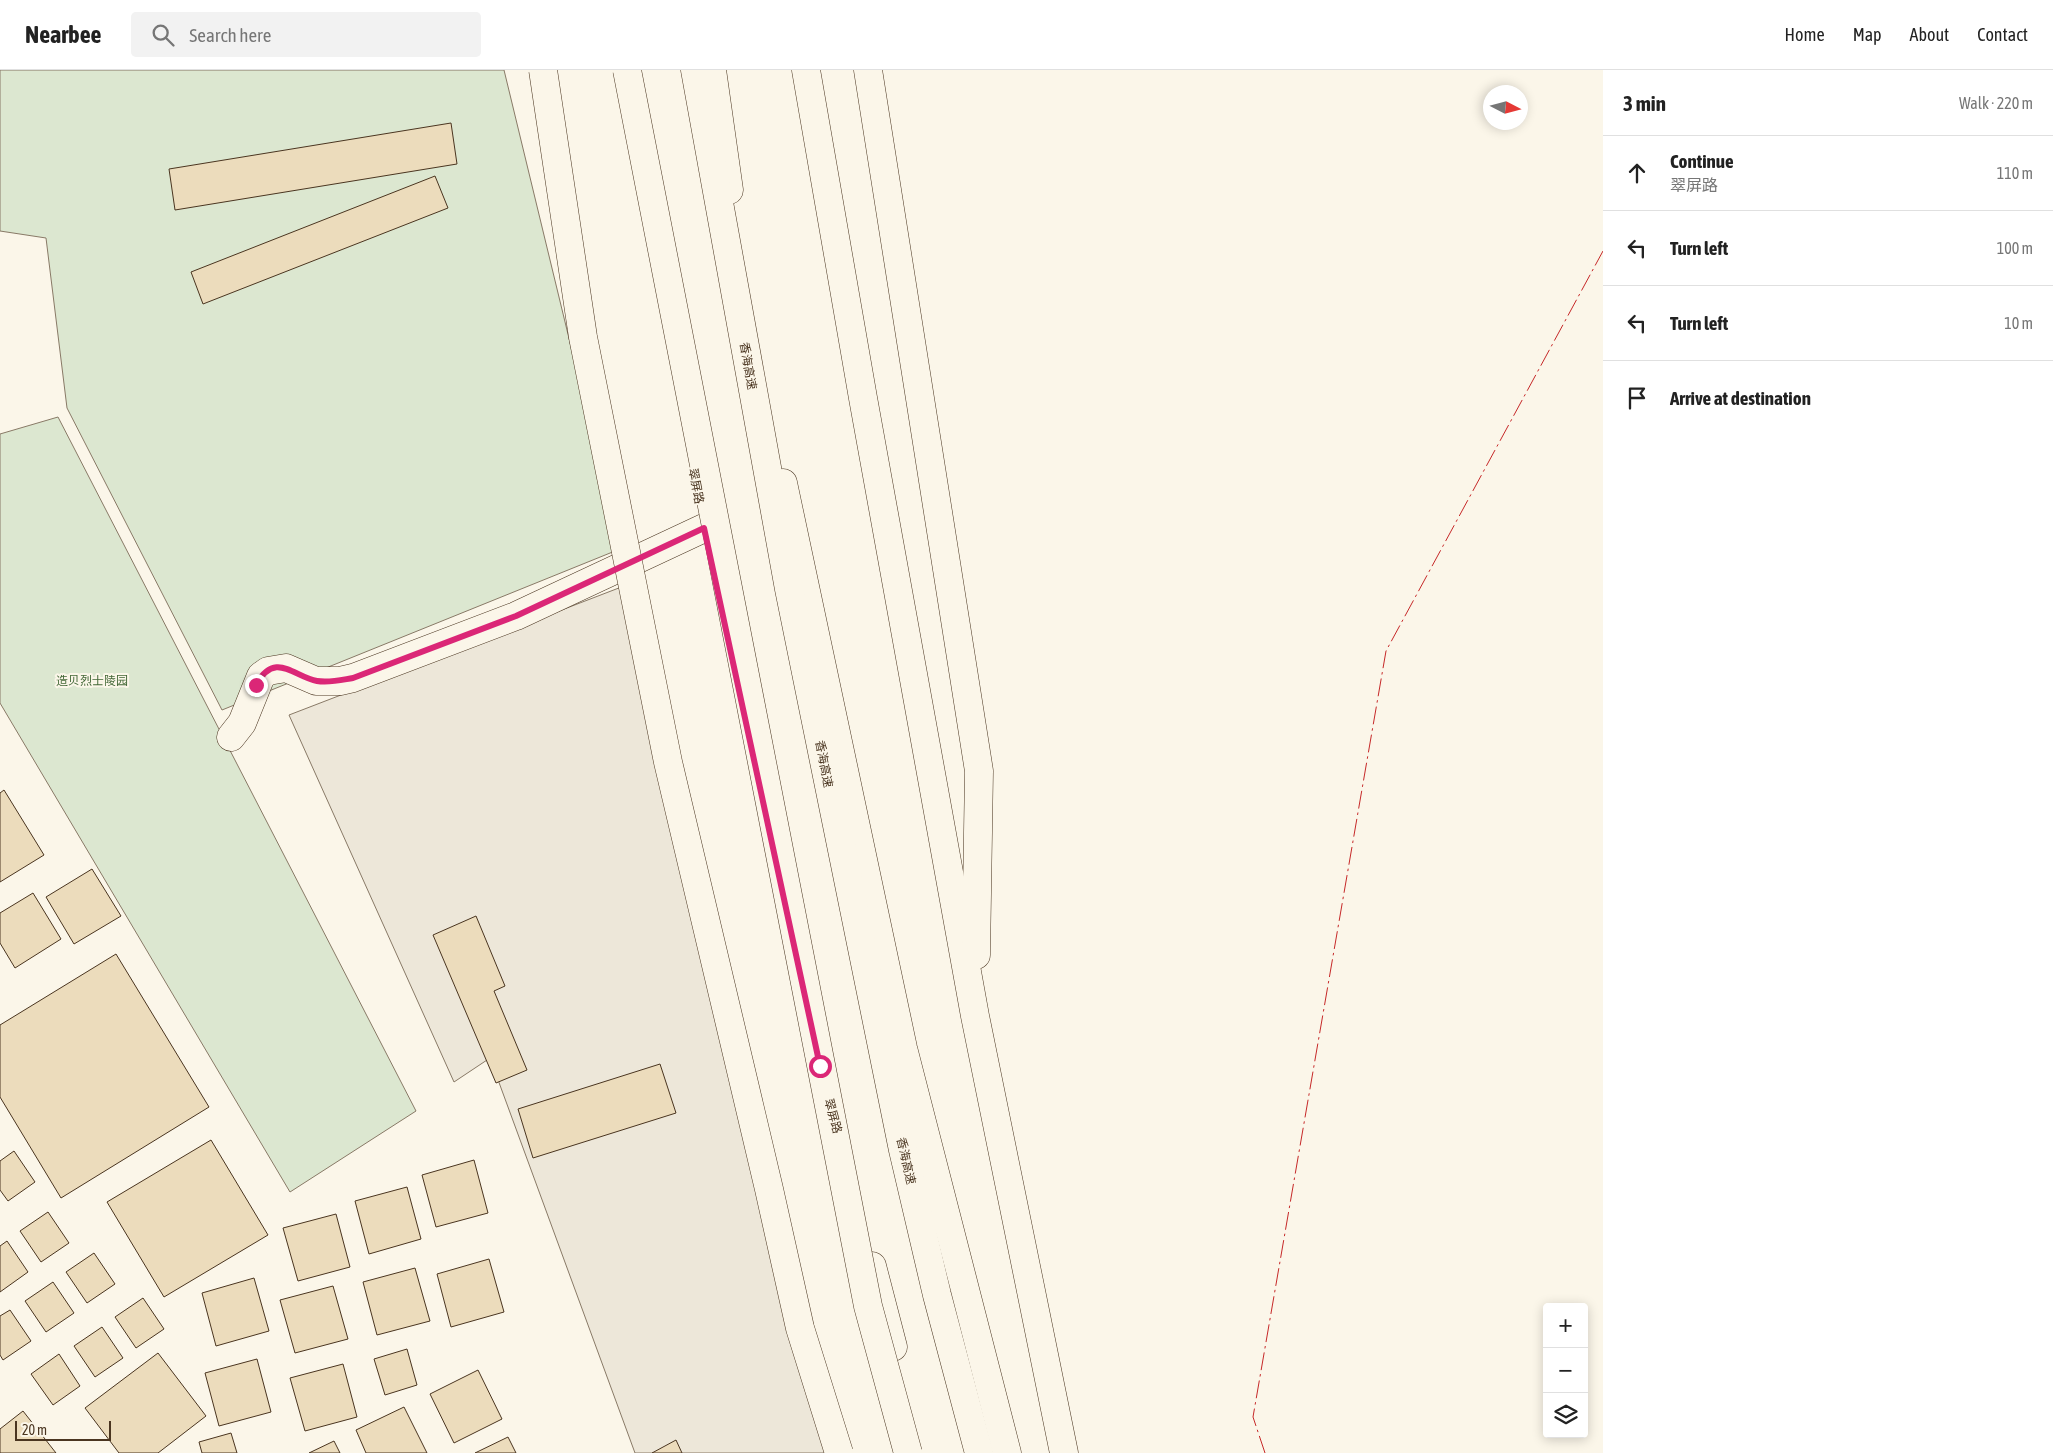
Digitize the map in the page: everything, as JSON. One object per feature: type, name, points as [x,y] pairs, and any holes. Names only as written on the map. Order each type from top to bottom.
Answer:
[{"type":"main road","points":[[543,70],[583,337],[668,762],[800,1328],[840,1453]]},
{"type":"main road","name":"翠屏路","points":[[618,70],[704,528],[820,1066],[920,1453]]},
{"type":"main road","points":[[627,70],[868,1306],[908,1453]]},
{"type":"main road","name":"香海高速","points":[[695,70],[789,588],[899,1130],[937,1294],[980,1453]]},
{"type":"main road","points":[[712,70],[751,335],[894,1009],[1007,1453]]},
{"type":"main road","points":[[806,70],[974,1016],[1064,1453]]},
{"type":"main road","points":[[868,70],[980,771],[974,1016]]},
{"type":"main road","points":[[231,737],[242,723],[261,676],[268,671],[286,668],[316,681],[340,681],[353,678],[516,616],[704,528]]},
{"type":"green space","points":[[0,70],[504,70],[620,549],[222,710],[67,408],[46,238],[0,231]]},
{"type":"green space","name":"造贝烈士陵园","points":[[58,417],[416,1111],[290,1192],[0,703],[0,434]]},
{"type":"shaded area","points":[[624,586],[838,1453],[635,1453],[490,1058],[454,1082],[289,715]]},
{"type":"building","points":[[451,123],[457,164],[175,210],[169,169]]},
{"type":"building","points":[[435,176],[448,208],[203,304],[191,272]]},
{"type":"building","points":[[4,790],[44,855],[0,882],[0,793]]},
{"type":"building","points":[[92,869],[121,916],[74,944],[46,897]]},
{"type":"building","points":[[33,893],[61,939],[15,968],[0,943],[0,913]]},
{"type":"building","points":[[476,916],[505,986],[494,991],[527,1070],[496,1083],[433,935]]},
{"type":"building","points":[[116,954],[209,1107],[61,1198],[0,1097],[0,1025]]},
{"type":"building","points":[[660,1064],[676,1113],[533,1158],[518,1109]]},
{"type":"building","points":[[211,1140],[268,1235],[164,1297],[107,1202]]},
{"type":"building","points":[[14,1151],[35,1182],[8,1201],[0,1190],[0,1161]]},
{"type":"building","points":[[474,1160],[488,1213],[436,1227],[422,1175]]},
{"type":"building","points":[[407,1187],[421,1239],[369,1254],[355,1201]]},
{"type":"building","points":[[48,1212],[69,1243],[41,1262],[20,1231]]},
{"type":"building","points":[[336,1214],[350,1267],[298,1281],[283,1228]]},
{"type":"building","points":[[7,1241],[28,1272],[0,1292],[0,1246]]},
{"type":"building","points":[[94,1253],[115,1284],[87,1303],[66,1272]]},
{"type":"building","points":[[489,1259],[504,1312],[451,1327],[437,1274]]},
{"type":"building","points":[[415,1268],[430,1321],[377,1335],[363,1282]]},
{"type":"building","points":[[254,1278],[269,1331],[216,1346],[202,1293]]},
{"type":"building","points":[[53,1282],[74,1313],[46,1332],[25,1301]]},
{"type":"building","points":[[333,1286],[348,1339],[295,1353],[280,1300]]},
{"type":"building","points":[[143,1298],[164,1329],[136,1348],[115,1317]]},
{"type":"building","points":[[10,1310],[31,1341],[3,1360],[0,1355],[0,1316]]},
{"type":"building","points":[[102,1327],[123,1358],[95,1377],[74,1346]]},
{"type":"building","points":[[407,1349],[417,1385],[385,1395],[374,1359]]},
{"type":"building","points":[[158,1353],[206,1416],[158,1453],[119,1453],[85,1408]]},
{"type":"building","points":[[59,1354],[80,1386],[53,1405],[31,1374]]},
{"type":"building","points":[[257,1359],[271,1412],[219,1426],[205,1373]]},
{"type":"building","points":[[343,1364],[357,1417],[305,1431],[290,1378]]},
{"type":"building","points":[[478,1370],[502,1419],[454,1443],[430,1394]]},
{"type":"building","points":[[404,1407],[427,1453],[366,1453],[356,1430]]},
{"type":"building","points":[[23,1411],[56,1453],[0,1453],[0,1429]]},
{"type":"building","points":[[231,1433],[237,1453],[202,1453],[199,1442]]},
{"type":"building","points":[[508,1437],[516,1453],[475,1453]]},
{"type":"building","points":[[676,1440],[682,1453],[652,1453]]},
{"type":"building","points":[[334,1441],[340,1453],[309,1453]]},
{"type":"power","points":[[1265,1453],[1253,1417],[1386,651],[1603,251]]},
{"type":"route","points":[[256,685],[261,676],[277,668],[295,670],[316,681],[329,682],[353,678],[516,616],[704,528],[820,1066]]}]
